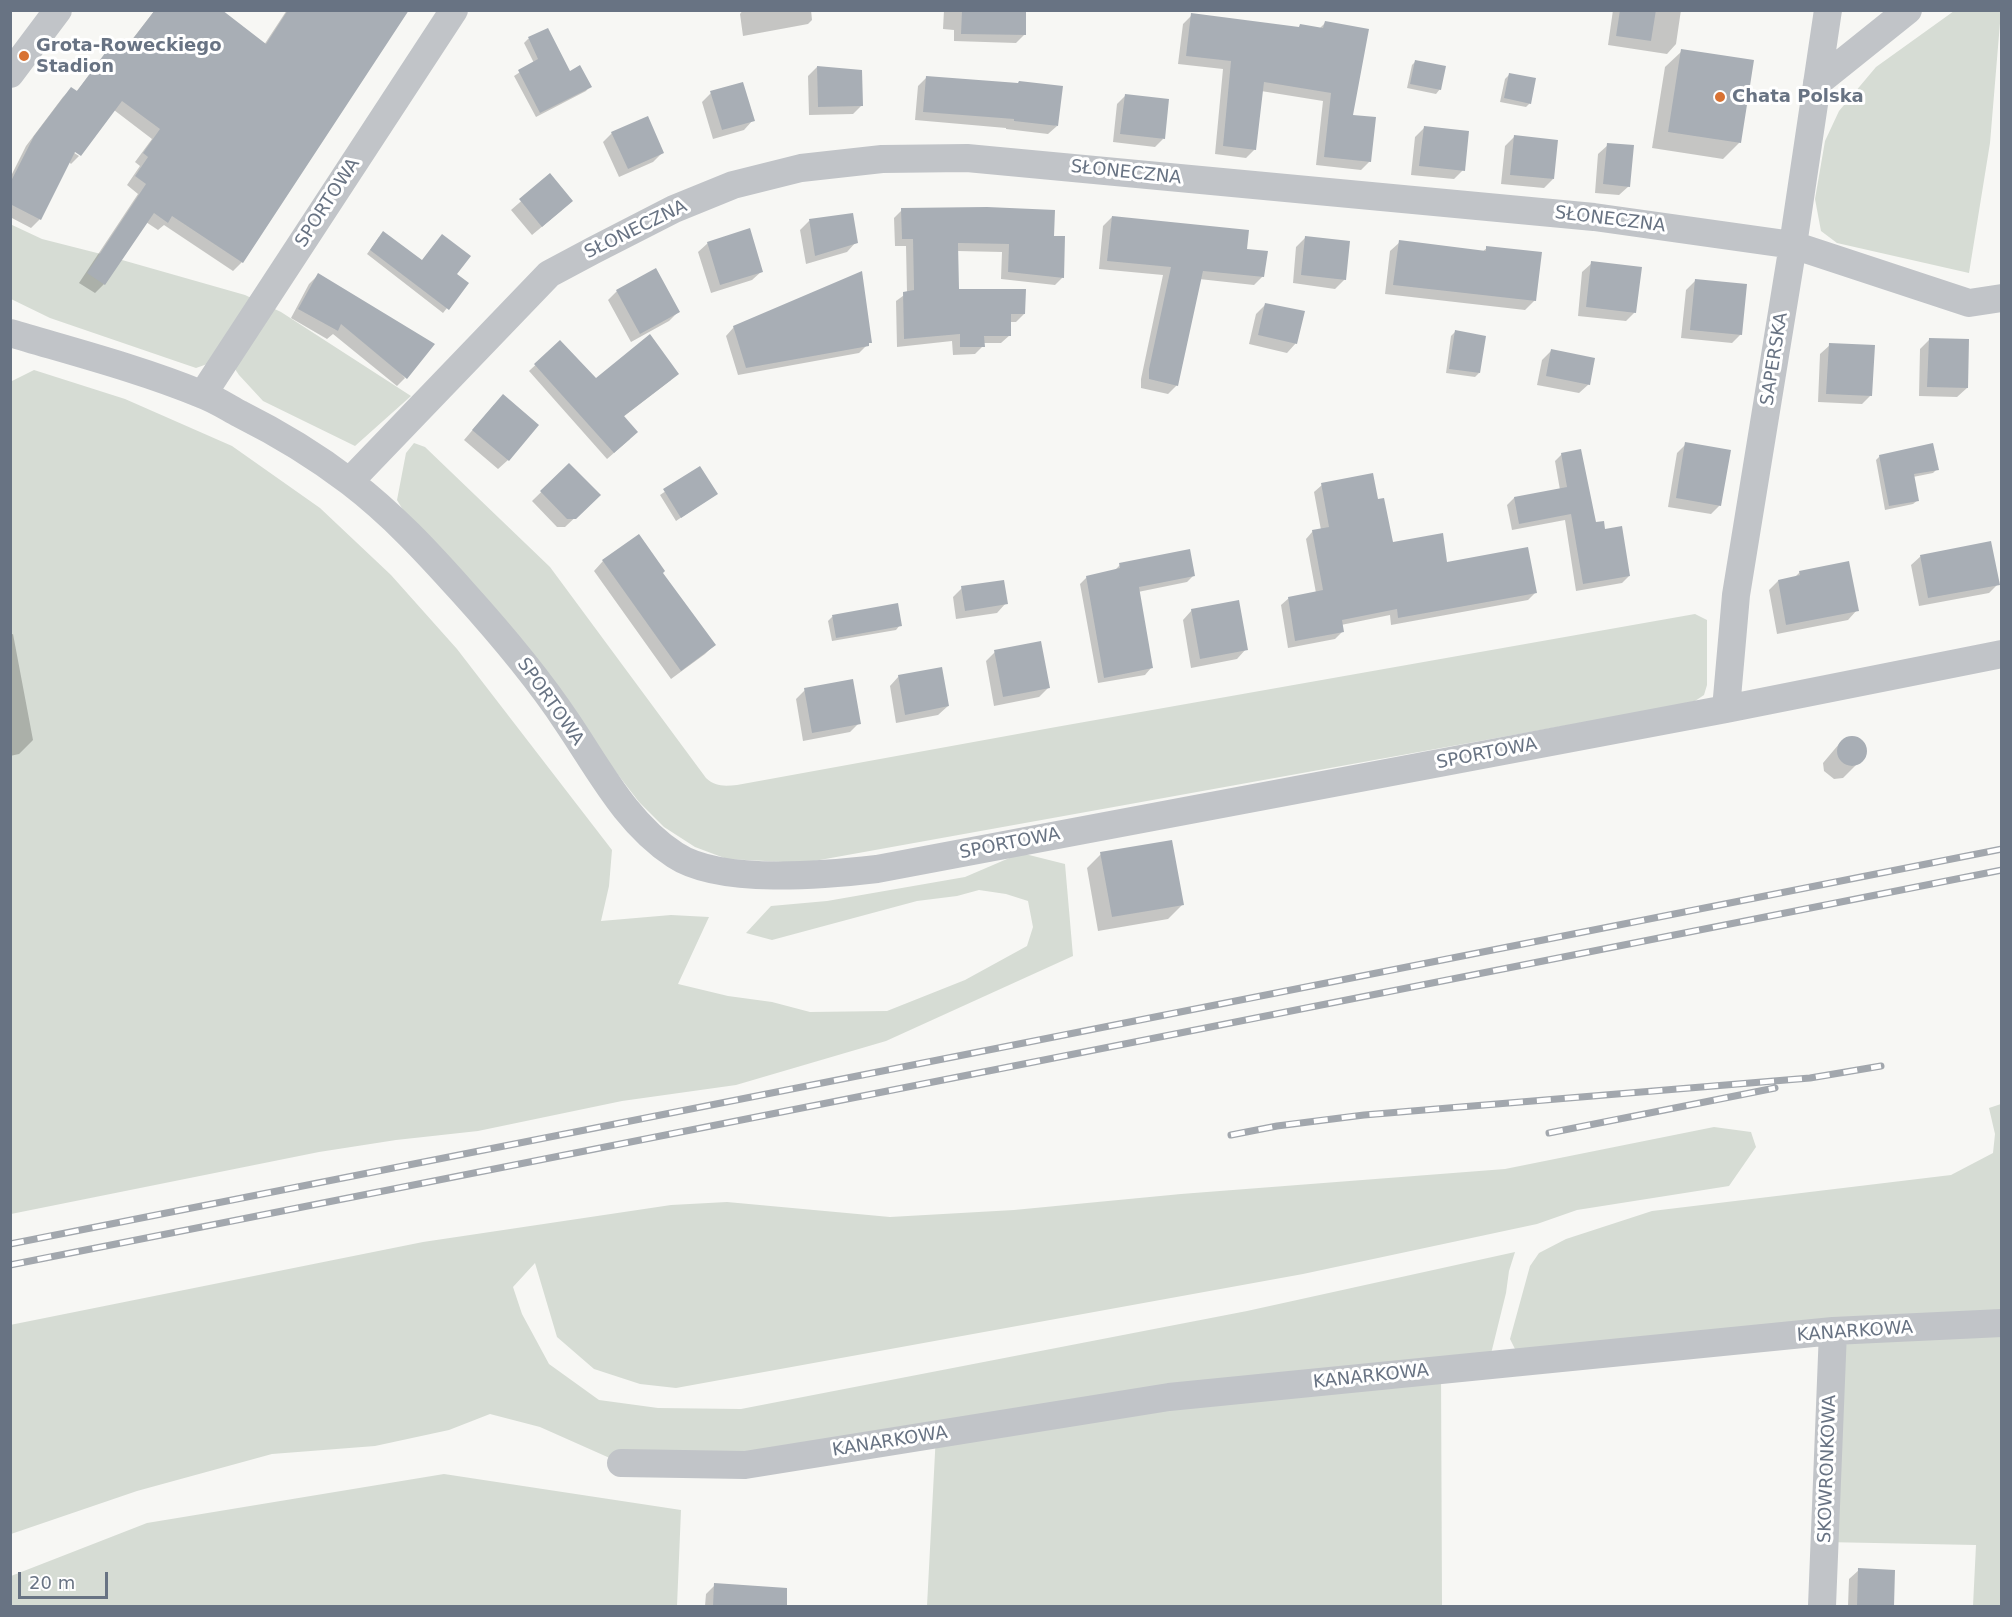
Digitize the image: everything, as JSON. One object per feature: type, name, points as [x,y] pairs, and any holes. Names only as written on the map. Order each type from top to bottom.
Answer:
[{"type":"street","points":[[10,74],[58,10]]},
{"type":"street","name":"SPORTOWA","points":[[202,394],[454,10]]},
{"type":"street","name":"SAPERSKA","points":[[1726,709],[1736,595],[1793,245],[1828,10]]},
{"type":"street","points":[[1817,83],[1908,10]]},
{"type":"street","name":"SŁONECZNA","points":[[350,481],[549,274],[674,209],[733,185],[801,168],[882,159],[967,158],[1594,217],[1793,245],[1969,303],[2001,298]]},
{"type":"street","name":"SPORTOWA","points":[[10,333],[127,368],[202,394],[275,432],[350,481],[431,556],[505,639],[567,722],[593,765],[635,821],[676,856],[711,870],[766,876],[823,876],[877,869],[1726,709],[2001,654]]},
{"type":"street","name":"KANARKOWA","points":[[621,1463],[745,1464],[1169,1397],[1833,1331],[2001,1323]]},
{"type":"street","name":"SKOWRONKOWA","points":[[1822,1606],[1833,1331]]},
{"type":"shaded area","points":[[1954,11],[2001,11],[1990,143],[1969,273],[1837,243],[1821,231],[1815,199],[1825,141],[1839,111],[1876,67]]},
{"type":"shaded area","points":[[10,224],[42,239],[245,295],[281,312],[411,396],[355,446],[263,401],[239,375],[227,357],[196,368],[50,318],[11,299]]},
{"type":"shaded area","points":[[34,370],[125,399],[232,446],[320,508],[391,575],[457,649],[612,850],[609,886],[601,921],[671,915],[709,917],[678,984],[728,996],[772,1002],[810,1012],[887,1011],[965,980],[1027,946],[1033,927],[1028,901],[1006,894],[979,890],[957,896],[917,901],[772,940],[746,933],[771,906],[827,901],[965,877],[1021,853],[1065,864],[1073,956],[886,1041],[736,1085],[622,1101],[478,1131],[396,1140],[319,1152],[11,1214],[10,382]]},
{"type":"shaded area","points":[[414,443],[425,447],[550,567],[706,778],[720,785],[737,785],[1695,614],[1707,620],[1707,685],[1704,695],[1695,701],[1663,708],[803,863],[727,859],[695,847],[664,827],[639,802],[406,515],[397,500],[406,453]]},
{"type":"shaded area","points":[[2001,1104],[2001,1606],[1973,1606],[1976,1545],[1824,1542],[1833,1331],[1522,1363],[1510,1339],[1530,1266],[1539,1253],[1566,1239],[1652,1211],[1951,1175],[1993,1153],[1995,1134],[1989,1108]]},
{"type":"shaded area","points":[[1714,1127],[1751,1132],[1756,1147],[1729,1186],[1577,1210],[1537,1224],[1303,1274],[676,1388],[640,1384],[594,1369],[557,1337],[535,1263],[513,1287],[522,1314],[549,1364],[599,1400],[658,1408],[741,1409],[1247,1311],[1515,1252],[1488,1366],[1441,1370],[1442,1606],[927,1606],[936,1434],[745,1465],[621,1463],[540,1427],[490,1414],[449,1430],[375,1446],[272,1454],[137,1491],[11,1534],[10,1325],[423,1242],[671,1205],[727,1202],[890,1217],[1014,1210],[1181,1194],[1505,1169]]},
{"type":"shaded area","points":[[444,1474],[681,1510],[677,1606],[11,1606],[11,1576],[147,1523]]},
{"type":"building","points":[[155,10],[222,10],[266,44],[288,10],[409,10],[243,263],[172,216],[168,223],[154,213],[105,285],[87,273],[146,184],[135,176],[148,157],[143,153],[160,129],[122,101],[81,156],[75,152],[41,220],[10,204],[10,183],[34,136],[71,87],[77,91],[111,45],[122,53]]},
{"type":"building","points":[[962,10],[1026,10],[1026,35],[961,34]]},
{"type":"building","points":[[1620,10],[1656,10],[1651,41],[1616,36]]},
{"type":"building","points":[[1191,13],[1299,27],[1300,24],[1323,28],[1325,21],[1369,29],[1353,115],[1376,117],[1371,162],[1324,157],[1331,93],[1264,82],[1256,150],[1223,146],[1231,61],[1186,56]]},
{"type":"building","points":[[548,28],[570,71],[580,65],[592,87],[540,113],[518,70],[538,59],[528,37]]},
{"type":"building","name":"Chata Polska","points":[[1681,49],[1754,60],[1741,143],[1668,132]]},
{"type":"building","points":[[1415,60],[1446,66],[1441,90],[1410,84]]},
{"type":"building","points":[[817,66],[862,70],[863,106],[818,107]]},
{"type":"building","points":[[1509,73],[1536,78],[1531,104],[1504,98]]},
{"type":"building","points":[[926,76],[1063,86],[1058,126],[1014,121],[1014,119],[923,112]]},
{"type":"building","points":[[743,82],[755,121],[722,130],[710,91]]},
{"type":"building","points":[[1125,94],[1169,99],[1165,139],[1120,134]]},
{"type":"building","points":[[648,116],[664,153],[628,169],[611,132]]},
{"type":"building","points":[[1424,126],[1469,131],[1465,171],[1419,166]]},
{"type":"building","points":[[1514,135],[1558,140],[1554,179],[1510,175]]},
{"type":"building","points":[[1607,143],[1634,145],[1630,187],[1603,184]]},
{"type":"building","points":[[550,173],[573,201],[542,227],[519,199]]},
{"type":"building","points":[[987,207],[1055,210],[1054,236],[1065,236],[1064,278],[1008,272],[1009,244],[958,243],[959,289],[1026,289],[1025,314],[1011,314],[1011,336],[984,336],[985,347],[960,347],[960,334],[904,339],[903,292],[914,290],[913,239],[902,239],[901,208]]},
{"type":"building","points":[[853,213],[858,243],[815,256],[809,219]]},
{"type":"building","points":[[1112,216],[1249,230],[1247,249],[1268,251],[1264,277],[1203,271],[1178,386],[1149,379],[1149,369],[1171,267],[1107,261]]},
{"type":"building","points":[[750,228],[763,272],[720,285],[707,242]]},
{"type":"building","points":[[383,231],[422,260],[442,234],[471,256],[457,274],[469,283],[449,310],[370,250]]},
{"type":"building","points":[[1305,236],[1350,241],[1346,280],[1301,275]]},
{"type":"building","points":[[1399,240],[1486,251],[1486,246],[1542,252],[1536,301],[1393,285]]},
{"type":"building","points":[[1591,261],[1642,267],[1636,313],[1586,307]]},
{"type":"building","points":[[656,268],[680,312],[640,334],[616,290]]},
{"type":"building","points":[[862,271],[872,343],[869,343],[869,346],[746,368],[733,326]]},
{"type":"building","points":[[318,273],[435,344],[407,379],[341,324],[338,331],[298,309]]},
{"type":"building","points":[[1695,279],[1747,284],[1742,335],[1690,330]]},
{"type":"building","points":[[1265,303],[1305,311],[1297,344],[1258,335]]},
{"type":"building","points":[[1455,330],[1486,336],[1480,373],[1449,369]]},
{"type":"building","points":[[650,334],[679,374],[624,416],[638,432],[614,453],[534,364],[560,340],[596,378]]},
{"type":"building","points":[[1929,338],[1969,339],[1968,388],[1927,387]]},
{"type":"building","points":[[1829,343],[1875,345],[1872,396],[1826,394]]},
{"type":"building","points":[[1551,349],[1595,358],[1590,385],[1546,376]]},
{"type":"building","points":[[503,394],[539,425],[509,461],[472,430]]},
{"type":"building","points":[[1685,442],[1731,450],[1721,506],[1676,498]]},
{"type":"building","points":[[1933,443],[1939,470],[1914,474],[1919,501],[1889,506],[1879,455]]},
{"type":"building","points":[[1581,449],[1596,522],[1604,521],[1605,529],[1622,526],[1630,576],[1583,584],[1571,514],[1519,524],[1514,497],[1567,487],[1561,453]]},
{"type":"building","points":[[569,463],[601,495],[576,519],[567,519],[540,491]]},
{"type":"building","points":[[700,466],[718,494],[681,518],[663,489]]},
{"type":"building","points":[[1373,473],[1378,499],[1384,498],[1393,542],[1443,533],[1447,562],[1528,547],[1537,593],[1398,618],[1397,609],[1342,620],[1344,632],[1295,641],[1288,597],[1323,590],[1312,530],[1329,527],[1321,483]]},
{"type":"building","points":[[639,534],[665,571],[663,573],[716,645],[681,671],[602,560]]},
{"type":"building","points":[[1991,541],[2000,585],[1928,598],[1920,555]]},
{"type":"building","points":[[1190,549],[1195,576],[1139,587],[1153,668],[1104,678],[1086,576],[1120,568],[1119,563]]},
{"type":"building","points":[[1849,561],[1859,611],[1786,625],[1778,580],[1800,575],[1799,571]]},
{"type":"building","points":[[1004,580],[1008,604],[965,611],[961,586]]},
{"type":"building","points":[[1239,600],[1248,650],[1200,659],[1191,609]]},
{"type":"building","points":[[898,603],[902,626],[836,638],[832,615]]},
{"type":"building","points":[[1041,641],[1050,688],[1003,697],[994,650]]},
{"type":"building","points":[[942,667],[949,706],[905,715],[898,675]]},
{"type":"building","points":[[853,679],[861,724],[812,733],[804,688]]},
{"type":"building","points":[[1852,736],[1863,740],[1867,751],[1863,762],[1852,766],[1841,762],[1837,751],[1841,740]]},
{"type":"building","points":[[1172,840],[1184,905],[1112,917],[1100,852]]},
{"type":"building","points":[[1858,1568],[1895,1570],[1894,1606],[1857,1606]]},
{"type":"building","points":[[714,1583],[787,1588],[787,1606],[713,1606]]},
{"type":"railway","points":[[10,1244],[2002,849]]},
{"type":"railway","points":[[10,1265],[2002,870]]},
{"type":"railway","points":[[1231,1135],[1277,1126],[1364,1115],[1810,1078],[1881,1066]]},
{"type":"railway","points":[[1549,1133],[1775,1088]]},
{"type":"place","name":"Grota-Roweckiego Stadion","points":[[24,56]]},
{"type":"place","name":"Chata Polska","points":[[1720,97]]}]
